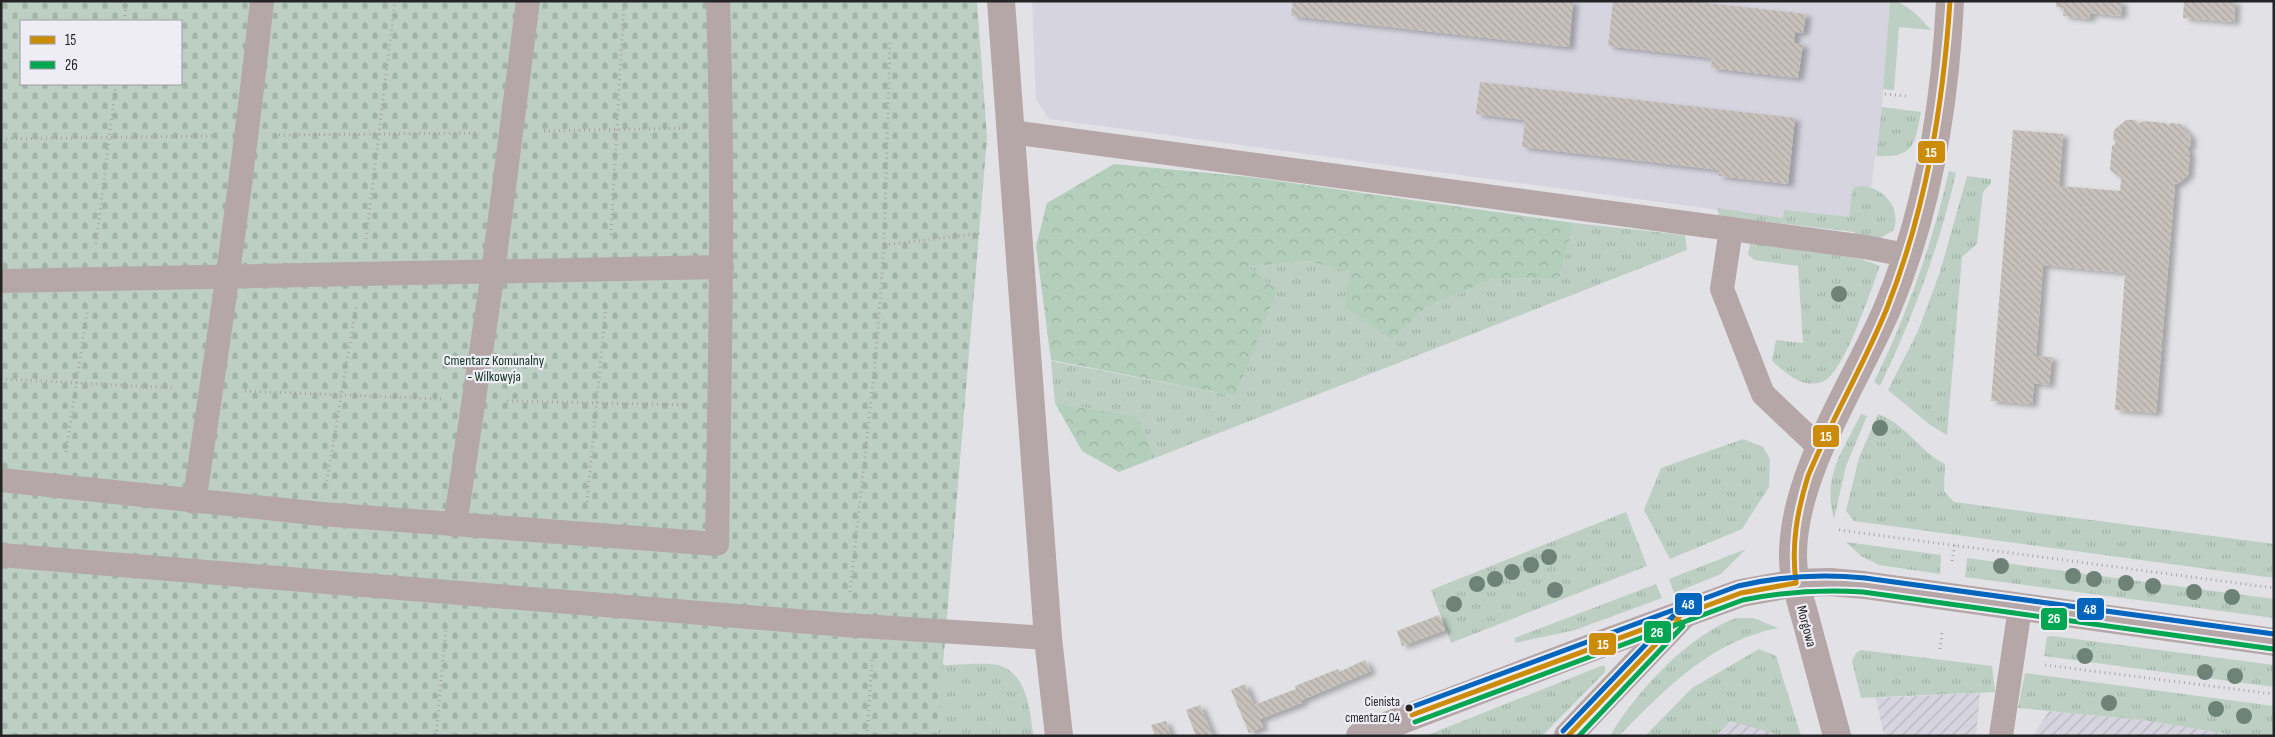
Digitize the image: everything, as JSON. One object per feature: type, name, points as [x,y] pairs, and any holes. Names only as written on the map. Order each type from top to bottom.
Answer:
[{"type":"street","points":[[1001,1],[1048,638],[1059,736]]},
{"type":"street","name":"Morgowa","points":[[1838,736],[1796,583],[1793,554],[1794,534],[1806,484],[1820,449],[1887,309],[1917,221],[1938,132],[1948,52],[1950,1]]},
{"type":"street","points":[[1360,736],[1412,714],[1686,612],[1741,593],[1796,583],[1830,582],[1864,585],[2274,642]]},
{"type":"street","points":[[1568,736],[1686,612]]},
{"type":"lane","points":[[194,502],[229,278],[248,135],[262,1]]},
{"type":"lane","points":[[455,525],[493,272],[528,1]]},
{"type":"lane","points":[[1,480],[194,502],[455,525],[717,544],[722,267],[722,127],[718,1]]},
{"type":"lane","points":[[1011,132],[1865,247],[1906,255]]},
{"type":"lane","points":[[1731,229],[1722,289],[1763,394],[1820,449]]},
{"type":"lane","points":[[1,281],[722,267]]},
{"type":"lane","points":[[1,555],[846,625],[1048,638]]},
{"type":"lane","points":[[2001,736],[2020,608]]},
{"type":"path","points":[[124,20],[126,1]]},
{"type":"path","points":[[846,625],[876,355],[884,245],[890,41]]},
{"type":"path","points":[[1,139],[248,135]]},
{"type":"path","points":[[884,245],[981,233],[1018,234]]},
{"type":"path","points":[[1,378],[212,390],[474,400],[719,406]]},
{"type":"path","points":[[1839,530],[2274,588]]},
{"type":"path","points":[[436,736],[450,591]]},
{"type":"path","points":[[867,736],[874,627]]},
{"type":"path","points":[[1940,650],[1943,631]]},
{"type":"path","points":[[2012,660],[2274,694]]},
{"type":"shaded area","points":[[1032,1],[1890,1],[1882,107],[1871,187],[1843,227],[1049,119],[1036,99]]},
{"type":"shaded area","points":[[1980,693],[1976,736],[1884,736],[1876,698]]},
{"type":"shaded area","points":[[2049,711],[2143,720],[2239,736],[2033,736]]},
{"type":"shaded area","points":[[1730,721],[1782,734],[1783,736],[1716,736]]},
{"type":"green space","name":"Cmentarz Komunalny - Wilkowyja","points":[[1,1],[977,1],[987,138],[937,736],[1,736]]},
{"type":"green space","points":[[1890,1],[1907,7],[1931,30],[1899,27],[1894,90],[1883,89]]},
{"type":"green space","points":[[1882,107],[1921,112],[1914,141],[1905,152],[1898,155],[1876,156]]},
{"type":"green space","points":[[1114,164],[1250,177],[1574,223],[1559,279],[1495,278],[1427,307],[1392,339],[1345,307],[1350,272],[1307,261],[1248,267],[1277,290],[1235,396],[1051,360],[1036,246],[1047,203]]},
{"type":"green space","points":[[1949,171],[1956,173],[1942,228],[1914,308],[1880,386],[1874,382],[1918,279],[1935,226]]},
{"type":"green space","points":[[1967,176],[1991,179],[1991,183],[1983,192],[1977,244],[1962,257],[1947,435],[1930,425],[1888,390],[1918,331],[1940,272]]},
{"type":"green space","points":[[1863,186],[1884,195],[1893,207],[1896,222],[1894,230],[1879,239],[1858,238],[1854,232],[1719,216],[1717,208],[1783,218],[1784,210],[1849,217],[1852,191],[1855,187]]},
{"type":"green space","points":[[1574,223],[1685,235],[1687,250],[1155,458],[1137,416],[1055,403],[1051,361],[1235,396],[1248,267],[1307,261],[1350,272],[1392,339],[1427,307],[1495,278],[1559,279]]},
{"type":"green space","points":[[1751,241],[1861,259],[1880,266],[1848,348],[1830,376],[1822,382],[1815,384],[1801,382],[1772,361],[1776,340],[1803,343],[1798,266],[1754,260],[1748,254]]},
{"type":"green space","points":[[1055,403],[1137,416],[1155,458],[1119,472],[1082,451]]},
{"type":"green space","points":[[1861,414],[1867,416],[1846,466],[1834,519],[1831,490],[1836,464]]},
{"type":"green space","points":[[1878,414],[1897,424],[1936,459],[1945,464],[1944,491],[1954,502],[2274,544],[2274,578],[1854,521],[1846,511],[1859,458]]},
{"type":"green space","points":[[1743,439],[1763,447],[1770,459],[1769,487],[1742,529],[1670,559],[1644,510],[1661,468]]},
{"type":"green space","points":[[1626,512],[1647,566],[1451,643],[1431,590]]},
{"type":"green space","points":[[1846,542],[1941,555],[1940,574],[1879,565],[1861,556]]},
{"type":"green space","points":[[1746,549],[1721,574],[1674,593],[1669,579]]},
{"type":"green space","points":[[1967,558],[2274,599],[2274,618],[1965,577]]},
{"type":"green space","points":[[1656,584],[1662,598],[1575,630],[1515,643],[1515,638]]},
{"type":"green space","points":[[1736,618],[1753,618],[1778,628],[1754,634],[1710,655],[1654,701],[1619,736],[1610,736],[1634,701],[1682,651],[1718,626]]},
{"type":"green space","points":[[2052,636],[2274,665],[2274,687],[2044,656],[2047,637]]},
{"type":"green space","points":[[1759,649],[1776,656],[1801,736],[1783,736],[1730,721],[1716,736],[1645,736],[1692,688]]},
{"type":"green space","points":[[1861,650],[1992,666],[1995,692],[1861,698],[1852,661],[1856,653]]},
{"type":"green space","points":[[993,664],[1008,669],[1021,684],[1025,693],[1033,734],[1036,736],[937,736],[942,665]]},
{"type":"green space","points":[[1605,666],[1605,672],[1542,736],[1425,736]]},
{"type":"green space","points":[[2025,673],[2274,706],[2274,736],[2239,736],[2143,720],[2018,708]]},
{"type":"building","points":[[1293,1],[1573,1],[1569,47],[1291,16]]},
{"type":"building","points":[[1613,1],[1689,1],[1806,14],[1803,33],[1795,32],[1794,43],[1803,44],[1798,78],[1711,68],[1712,58],[1608,46]]},
{"type":"building","points":[[2056,1],[2122,1],[2121,16],[2090,13],[2090,19],[2063,16],[2064,8],[2056,7]]},
{"type":"building","points":[[2184,1],[2235,1],[2234,22],[2183,18]]},
{"type":"building","points":[[1480,82],[1795,118],[1788,184],[1719,176],[1719,170],[1522,147],[1525,120],[1476,114]]},
{"type":"building","points":[[2126,120],[2135,120],[2138,124],[2143,121],[2165,123],[2168,126],[2171,123],[2180,124],[2191,137],[2190,146],[2187,149],[2190,153],[2188,175],[2175,184],[2156,413],[2115,410],[2125,273],[2043,265],[2036,356],[2052,357],[2049,385],[2034,383],[2032,404],[1991,401],[2013,130],[2063,134],[2059,186],[2120,191],[2121,178],[2110,170],[2112,146],[2116,143],[2113,139],[2114,130]]},
{"type":"building","points":[[1439,615],[1445,630],[1402,646],[1397,631]]},
{"type":"building","points":[[1365,660],[1371,671],[1302,700],[1302,703],[1260,719],[1263,727],[1249,733],[1231,690],[1245,684],[1254,705],[1296,689],[1295,686],[1338,669],[1339,672]]},
{"type":"building","points":[[1200,705],[1213,736],[1196,736],[1186,710]]},
{"type":"building","points":[[1166,721],[1171,736],[1155,736],[1151,725]]},
{"type":"transit line","name":"15","points":[[1796,583],[1794,555],[1796,529],[1808,476],[1887,308],[1901,271],[1912,233],[1922,195],[1937,118],[1943,79],[1950,1]]},
{"type":"transit line","name":"48","points":[[1409,708],[1738,586],[1785,578],[1817,576],[1865,578],[2274,634]]},
{"type":"transit line","name":"15","points":[[1412,715],[1741,593],[1796,583]]},
{"type":"transit line","name":"26","points":[[1415,722],[1743,600],[1803,592],[1863,592],[2273,649]]},
{"type":"transit line","name":"48","points":[[1563,731],[1673,616]]},
{"type":"transit line","name":"15","points":[[1568,736],[1679,620]]},
{"type":"transit line","name":"26","points":[[1579,736],[1683,626]]},
{"type":"place","name":"Cienista cmentarz 04","points":[[1409,708]]}]
